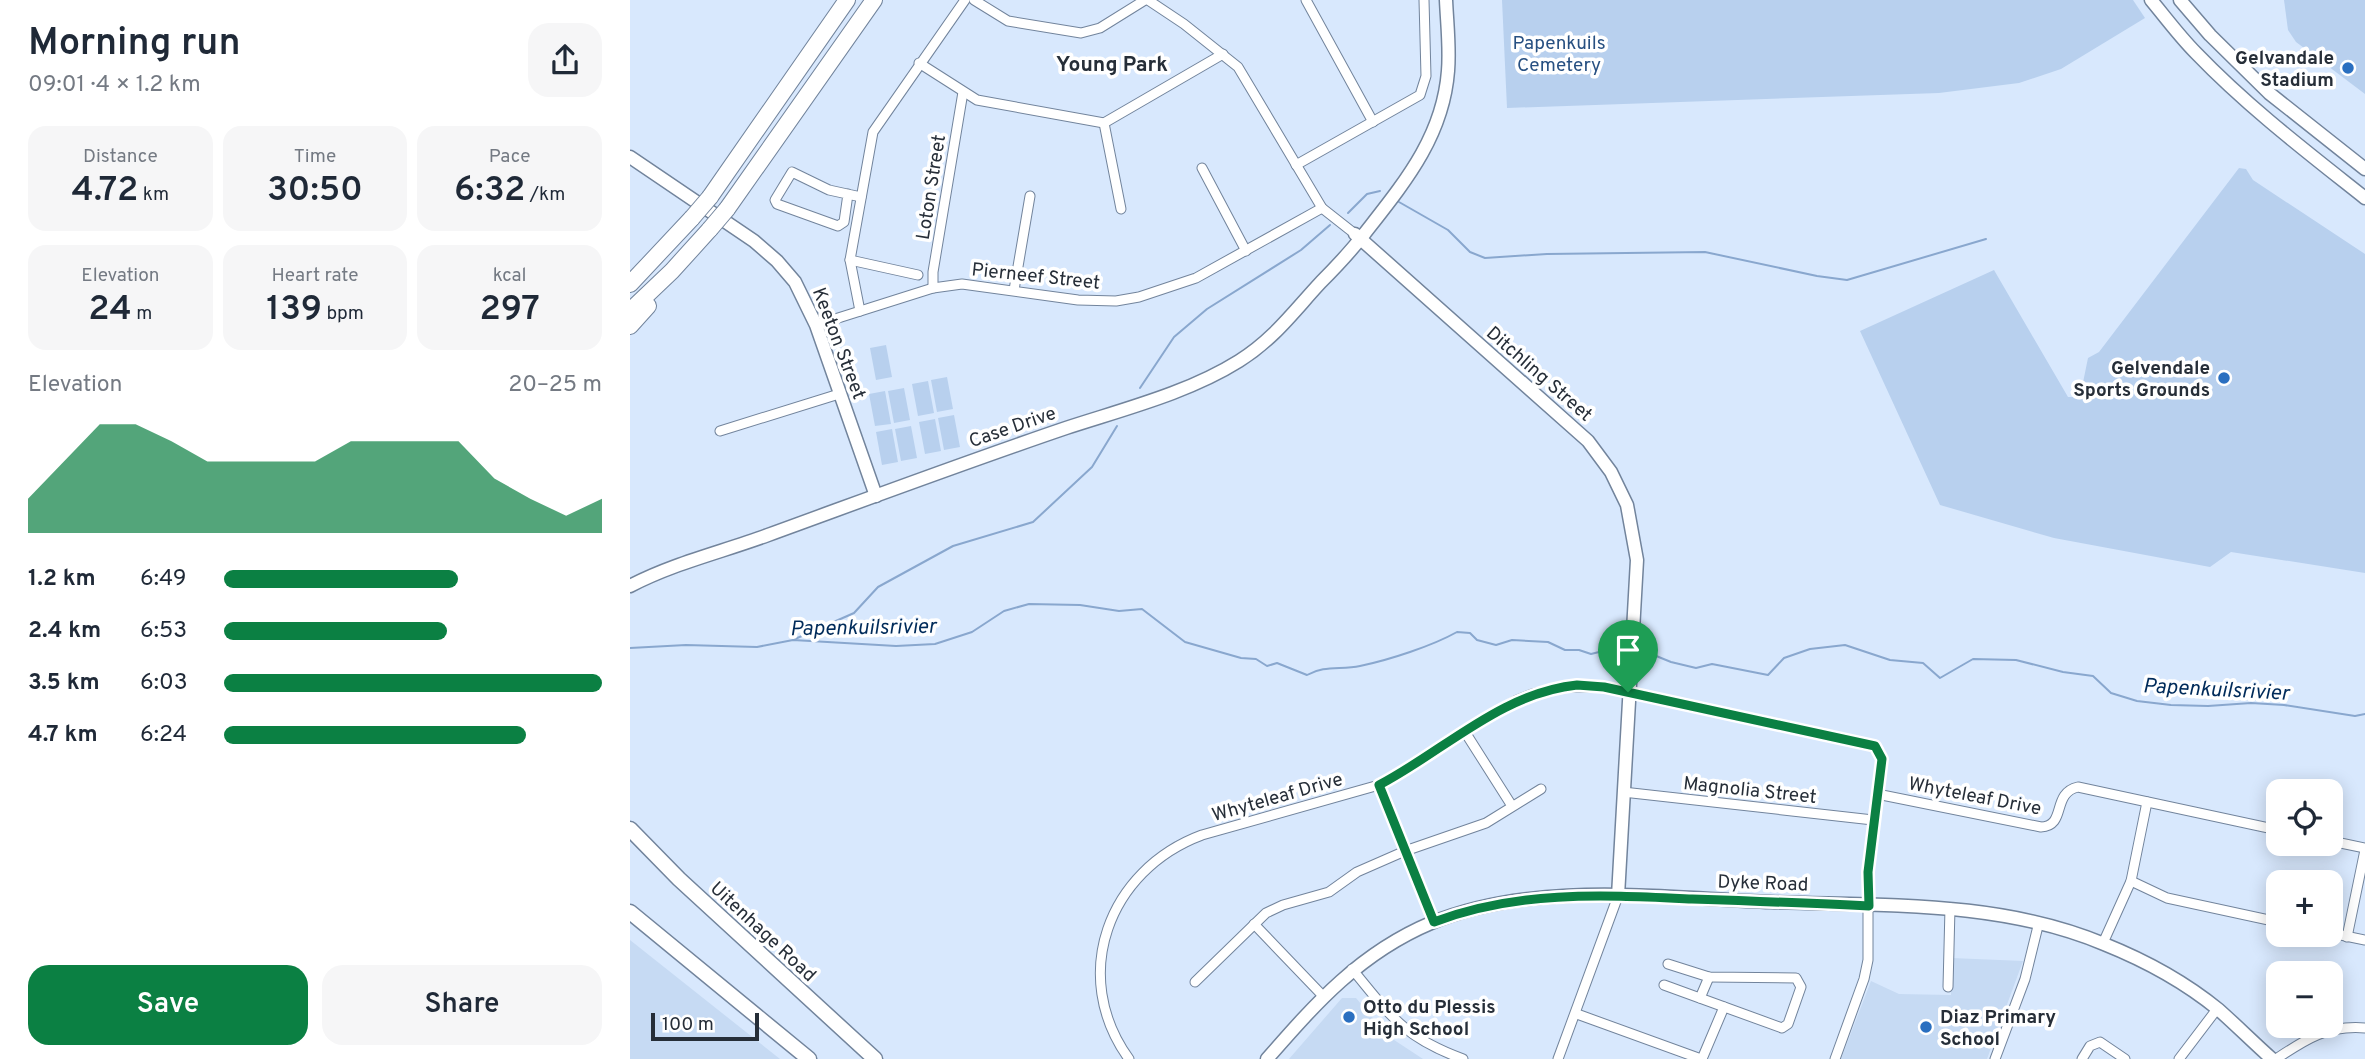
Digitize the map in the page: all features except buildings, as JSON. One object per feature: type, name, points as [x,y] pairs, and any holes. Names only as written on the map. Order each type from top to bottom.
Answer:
[{"type":"highway","points":[[630,284],[707,195],[847,0]]},
{"type":"highway","points":[[630,311],[672,271],[727,209],[874,0]]},
{"type":"highway","points":[[630,275],[690,215]]},
{"type":"highway","points":[[630,326],[668,283],[706,233]]},
{"type":"main road","name":"Uitenhage Road","points":[[630,829],[668,869],[875,1059]]},
{"type":"main road","points":[[630,912],[809,1059]]},
{"type":"street","points":[[860,311],[850,260],[873,132],[965,0]]},
{"type":"street","points":[[974,0],[1002,19],[1082,33],[1100,28],[1147,0]]},
{"type":"street","name":"Ditchling Street","points":[[1147,0],[1238,67],[1322,208],[1588,441],[1611,472],[1627,505],[1635,542],[1636,578],[1619,896]]},
{"type":"street","points":[[1306,0],[1373,122]]},
{"type":"street","points":[[1296,165],[1416,99],[1423,89],[1426,76],[1424,0]]},
{"type":"street","name":"Case Drive","points":[[630,586],[656,572],[1207,378],[1266,342],[1292,318],[1404,185],[1433,132],[1446,88],[1446,0]]},
{"type":"street","points":[[2151,0],[2197,54],[2246,100],[2286,136],[2365,198]]},
{"type":"street","points":[[2180,0],[2210,35],[2269,93],[2316,133],[2365,169]]},
{"type":"street","points":[[919,63],[981,101],[1104,123],[1223,54]]},
{"type":"street","name":"Loton Street","points":[[933,288],[933,272],[963,92]]},
{"type":"street","points":[[1104,123],[1121,209]]},
{"type":"street","name":"Keeton Street","points":[[630,157],[754,240],[795,282],[816,326],[876,496]]},
{"type":"street","points":[[1202,168],[1246,251]]},
{"type":"street","points":[[848,194],[844,222],[838,226],[780,206],[775,200],[792,172],[825,189],[848,194],[861,197]]},
{"type":"street","points":[[1014,290],[1030,196]]},
{"type":"street","name":"Pierneef Street","points":[[816,326],[933,288],[969,284],[1092,301],[1139,297],[1196,278],[1322,208]]},
{"type":"street","points":[[850,260],[918,275]]},
{"type":"street","points":[[720,431],[839,394]]},
{"type":"street","name":"Case Drive","points":[[630,594],[686,562]]},
{"type":"street","name":"Whyteleaf Drive","points":[[1129,1059],[1107,1019],[1100,988],[1103,945],[1114,913],[1129,888],[1160,857],[1189,840],[1379,785],[1517,700],[1546,690],[1577,685],[1628,692],[1875,746],[1882,759],[1877,794],[2046,828],[2054,823],[2064,795],[2074,788],[2083,787],[2266,827]]},
{"type":"street","points":[[1465,732],[1512,806]]},
{"type":"street","points":[[1379,785],[1434,922]]},
{"type":"street","points":[[1195,982],[1254,924],[1275,908],[1332,890],[1363,868],[1481,825],[1541,789]]},
{"type":"street","name":"Magnolia Street","points":[[1623,792],[1873,820]]},
{"type":"street","points":[[1835,1059],[1867,969],[1868,872],[1877,794]]},
{"type":"street","points":[[2103,943],[2131,881],[2147,802]]},
{"type":"street","points":[[2343,844],[2365,849],[2347,937]]},
{"type":"street","points":[[2131,881],[2167,898],[2266,919]]},
{"type":"street","points":[[1558,1059],[1619,896]]},
{"type":"street","name":"Dyke Road","points":[[1267,1059],[1323,996],[1352,969],[1400,938],[1434,922],[1473,908],[1525,899],[1619,896],[1950,908],[2039,922],[2103,943],[2172,979],[2217,1009],[2274,1059]]},
{"type":"street","points":[[1948,988],[1950,908]]},
{"type":"street","points":[[1996,1059],[2025,979],[2039,922]]},
{"type":"street","points":[[1254,924],[1323,996]]},
{"type":"street","points":[[2343,936],[2365,940]]},
{"type":"street","points":[[1664,985],[1784,1028],[1788,1024],[1800,983],[1793,978],[1709,977],[1668,964]]},
{"type":"street","points":[[1352,969],[1401,1027],[1432,1047],[1463,1059]]},
{"type":"street","points":[[1700,998],[1709,977]]},
{"type":"street","points":[[1577,1014],[1702,1059],[1724,1007]]},
{"type":"street","points":[[2179,1059],[2217,1009]]},
{"type":"street","points":[[2274,1059],[2320,1033],[2344,1028],[2365,1028]]},
{"type":"street","points":[[2082,1059],[2090,1046],[2100,1042],[2125,1059]]},
{"type":"shaded area","points":[[630,940],[780,1059],[630,1059]]},
{"type":"shaded area","name":"Diaz Primary School","points":[[1952,958],[2023,961],[1987,1059],[1841,1059],[1871,981],[1899,994],[1951,995]]},
{"type":"shaded area","name":"Otto du Plessis High School","points":[[1342,998],[1356,998],[1388,1036],[1423,1059],[1289,1059]]},
{"type":"green space","name":"Papenkuils Cemetery","points":[[1502,0],[2133,0],[2145,18],[2061,69],[2019,83],[1939,93],[1507,108]]},
{"type":"green space","name":"Gelvandale Stadium","points":[[2284,0],[2365,0],[2365,94],[2296,42],[2288,30]]},
{"type":"green space","name":"Gelvendale Sports Grounds","points":[[2239,168],[2246,169],[2253,180],[2365,254],[2365,573],[2231,552],[2210,567],[2054,538],[1940,505],[1860,331],[1994,270],[2068,397],[2080,397],[2088,358],[2099,352]]},
{"type":"green space","points":[[886,345],[892,377],[876,380],[870,348]]},
{"type":"green space","points":[[947,377],[953,409],[937,412],[931,380]]},
{"type":"green space","points":[[928,381],[934,413],[918,416],[912,384]]},
{"type":"green space","points":[[904,388],[910,420],[894,423],[888,391]]},
{"type":"green space","points":[[885,391],[891,424],[875,426],[869,394]]},
{"type":"green space","points":[[954,415],[960,447],[944,450],[938,418]]},
{"type":"green space","points":[[935,419],[941,451],[925,454],[919,422]]},
{"type":"green space","points":[[911,426],[917,458],[901,461],[895,429]]},
{"type":"green space","points":[[892,429],[898,462],[882,465],[876,432]]},
{"type":"waterway","points":[[1348,213],[1367,194],[1380,191]]},
{"type":"waterway","points":[[1399,202],[1448,230],[1470,252],[1485,258],[1547,254],[1705,252],[1847,280],[1986,239]]},
{"type":"waterway","points":[[1140,388],[1174,337],[1207,309],[1301,250],[1330,225]]},
{"type":"waterway","points":[[795,639],[854,613],[878,587],[953,546],[1033,522],[1092,467],[1117,426]]},
{"type":"waterway","name":"Papenkuilsrivier","points":[[630,648],[686,645],[757,647],[793,640],[896,646],[935,644],[972,632],[1004,611],[1029,604],[1080,605],[1119,611],[1142,609],[1185,642],[1241,658],[1256,659],[1267,666],[1277,663],[1307,675],[1320,670],[1353,667],[1384,660],[1457,632],[1470,633],[1477,640],[1496,645],[1512,640],[1548,642],[1565,650],[1579,650],[1591,654],[1626,649]]},
{"type":"waterway","name":"Papenkuilsrivier","points":[[1639,649],[1671,662],[1696,668],[1712,664],[1768,675],[1784,658],[1810,649],[1845,645],[1890,660],[1923,663],[1940,678],[1973,659],[2016,660],[2063,672],[2093,676],[2111,693],[2137,701],[2208,706],[2251,703],[2284,705],[2355,716],[2365,714]]},
{"type":"place","name":"Gelvandale Stadium","points":[[2348,68]]},
{"type":"place","name":"Gelvendale Sports Grounds","points":[[2224,378]]},
{"type":"place","name":"Otto du Plessis High School","points":[[1349,1017]]},
{"type":"place","name":"Diaz Primary School","points":[[1926,1027]]},
{"type":"district","name":"Young Park","points":[[1112,64]]},
{"type":"route","points":[[1577,685],[1628,692],[1875,746],[1882,759],[1868,872],[1869,906],[1619,896],[1539,897],[1483,906],[1434,922],[1379,785],[1517,700],[1532,694],[1577,685]]}]
